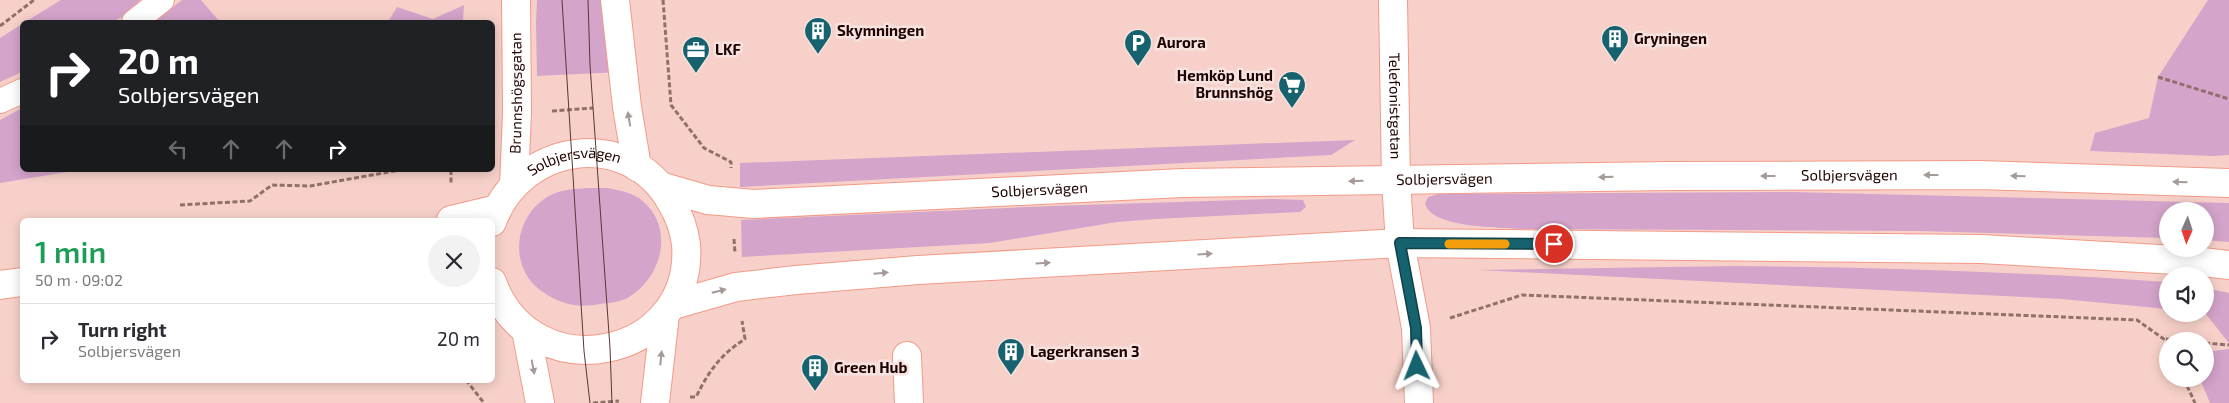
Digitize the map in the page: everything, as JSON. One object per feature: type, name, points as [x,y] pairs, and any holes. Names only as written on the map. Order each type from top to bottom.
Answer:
[{"type":"main road","name":"Brunnshögsgatan","points":[[514,185],[517,112],[516,0]]},
{"type":"main road","points":[[615,0],[627,107],[638,167]]},
{"type":"main road","name":"Telefonistgatan","points":[[1393,0],[1396,181],[1400,243],[1416,328],[1419,403]]},
{"type":"main road","name":"Solbjersvägen","points":[[473,218],[495,216],[514,185],[531,170],[550,160],[572,154],[596,153],[618,158],[638,167],[663,187],[708,200],[754,204],[1182,183],[1680,176],[1980,175],[2229,183]]},
{"type":"main road","name":"Solbjersvägen","points":[[498,306],[526,330],[553,345],[584,351],[610,348],[641,336],[669,309],[680,288],[684,270],[686,244],[680,218],[663,187]]},
{"type":"main road","name":"Solbjersvägen","points":[[669,309],[736,287],[805,279],[928,269],[1400,243],[1981,250],[2229,264]]},
{"type":"main road","points":[[0,286],[20,282]]},
{"type":"main road","points":[[0,286],[20,288]]},
{"type":"main road","points":[[655,403],[669,309]]},
{"type":"main road","points":[[526,330],[540,403]]},
{"type":"main road","points":[[907,356],[909,403]]},
{"type":"lane","points":[[137,20],[162,0]]},
{"type":"lane","points":[[0,101],[20,92]]},
{"type":"path","points":[[0,26],[34,0]]},
{"type":"path","points":[[663,0],[671,105],[704,148],[731,162]]},
{"type":"path","points":[[2158,77],[2229,99]]},
{"type":"path","points":[[517,112],[671,105]]},
{"type":"path","points":[[180,205],[250,201],[272,184],[310,186],[389,172]]},
{"type":"path","points":[[1416,328],[1522,295],[2137,320],[2159,335]]},
{"type":"path","points":[[2214,344],[2229,345]]},
{"type":"path","points":[[468,383],[484,403]]},
{"type":"path","points":[[2188,387],[2195,403]]},
{"type":"shaded area","points":[[61,0],[140,0],[129,13],[117,20],[28,20]]},
{"type":"shaded area","points":[[182,0],[201,0],[218,20],[157,20]]},
{"type":"shaded area","points":[[537,0],[608,0],[621,72],[537,76]]},
{"type":"shaded area","points":[[2208,0],[2229,0],[2229,155],[2090,151],[2095,133],[2149,118],[2158,77]]},
{"type":"shaded area","points":[[464,5],[463,20],[389,20],[397,7],[433,19]]},
{"type":"shaded area","points":[[20,25],[20,73],[0,82],[0,38]]},
{"type":"shaded area","points":[[20,109],[20,172],[67,172],[0,183],[0,120]]},
{"type":"shaded area","points":[[1355,140],[1331,155],[740,187],[740,163]]},
{"type":"shaded area","points":[[607,188],[639,198],[658,221],[661,249],[657,263],[641,288],[622,300],[586,306],[572,305],[559,301],[546,294],[525,273],[520,259],[519,245],[521,232],[527,218],[535,207],[547,197],[561,191]]},
{"type":"shaded area","points":[[1792,192],[2189,202],[2159,202],[2159,238],[1918,231],[1519,229],[1466,225],[1439,217],[1430,211],[1425,203],[1428,197],[1439,194]]},
{"type":"shaded area","points":[[1272,199],[1303,200],[1306,207],[1300,212],[1117,222],[990,243],[742,257],[741,220],[1051,206]]},
{"type":"shaded area","points":[[2214,203],[2229,203],[2229,242],[2214,241]]},
{"type":"shaded area","points":[[1734,266],[2059,275],[2159,281],[2159,308],[2062,299],[1478,270]]},
{"type":"shaded area","points":[[2214,290],[2229,293],[2229,343],[2212,322],[2214,322]]},
{"type":"shaded area","points":[[2229,349],[2229,403],[2210,403],[2203,387],[2214,387],[2214,351]]},
{"type":"tram line","points":[[562,0],[584,351],[590,403]]},
{"type":"tram line","points":[[588,0],[590,65],[610,348],[612,403]]},
{"type":"slow traffic","points":[[1449,244],[1505,244]]},
{"type":"place","name":"Skymningen","points":[[818,55]]},
{"type":"place","name":"Gryningen","points":[[1615,63]]},
{"type":"place","name":"Aurora","points":[[1138,67]]},
{"type":"place","name":"LKF","points":[[696,74]]},
{"type":"place","name":"Hemköp Lund Brunnshög","points":[[1292,109]]},
{"type":"place","name":"Lagerkransen 3","points":[[1011,376]]},
{"type":"place","name":"Green Hub","points":[[815,392]]},
{"type":"route","points":[[1417,366],[1416,328],[1400,243],[1554,244]]}]
